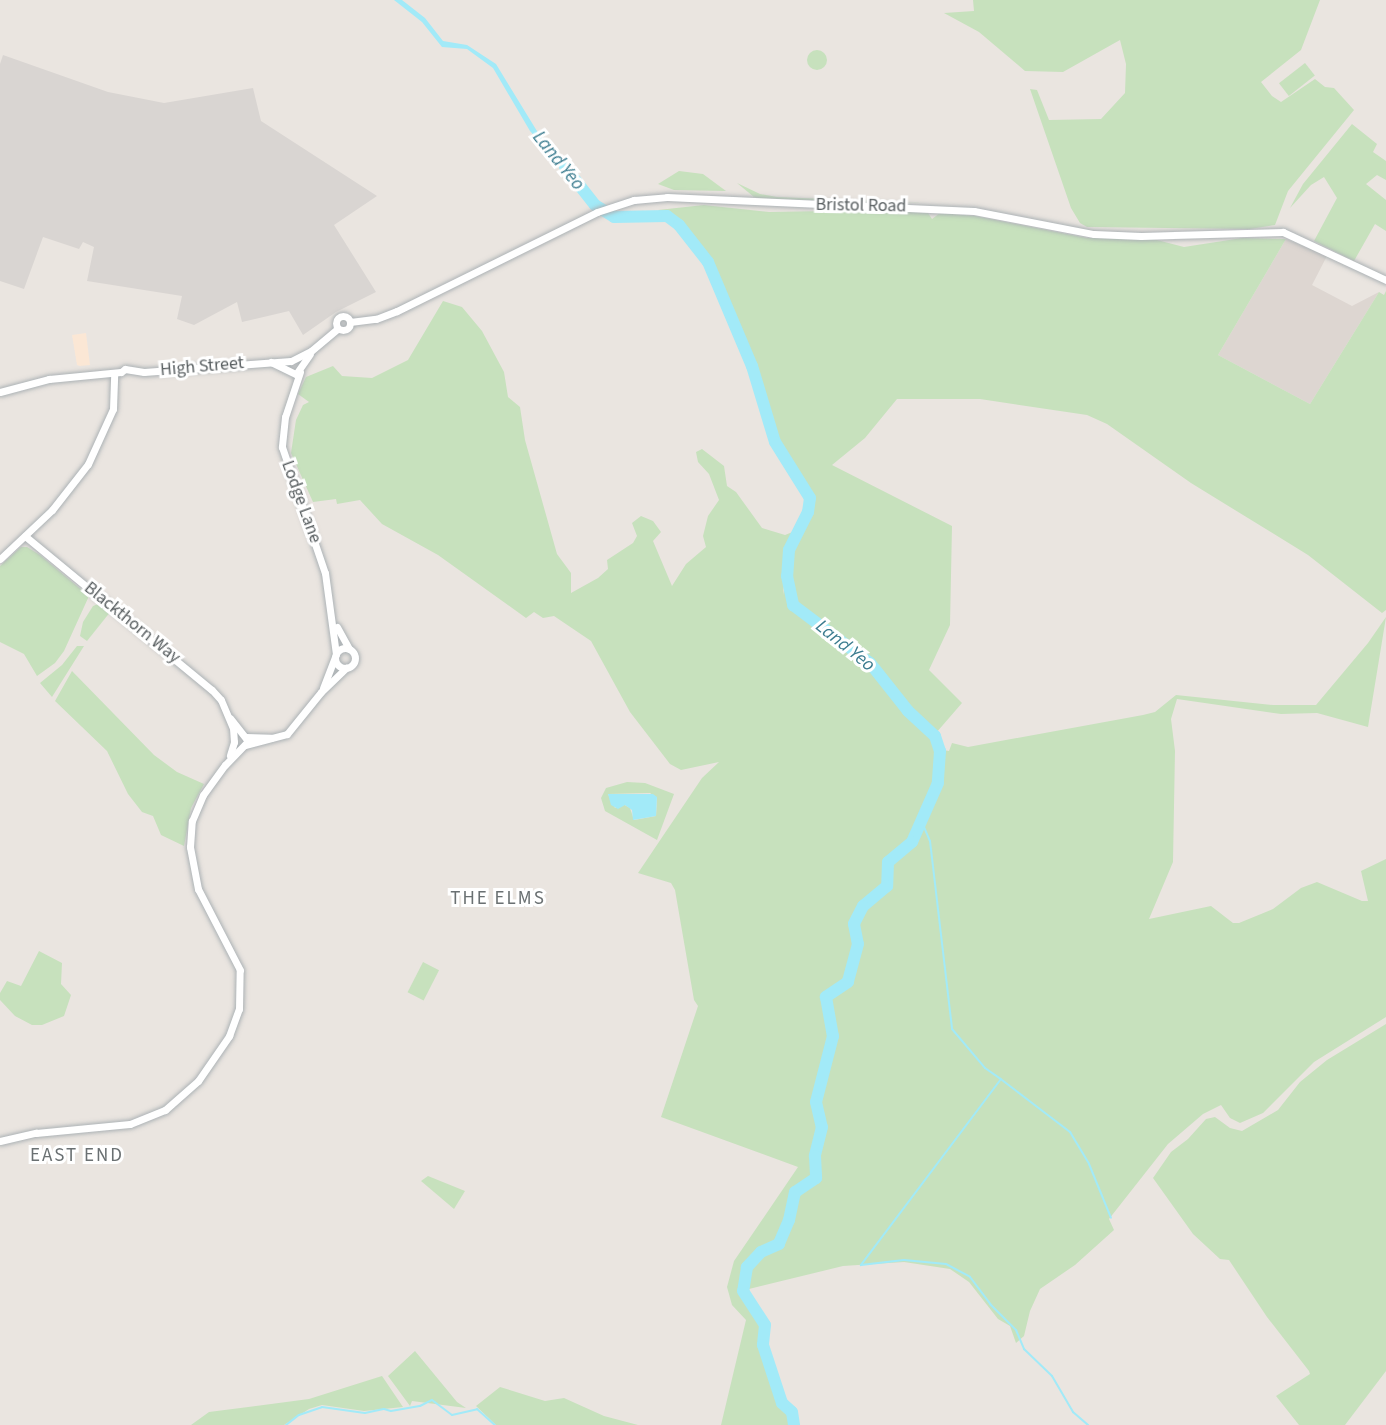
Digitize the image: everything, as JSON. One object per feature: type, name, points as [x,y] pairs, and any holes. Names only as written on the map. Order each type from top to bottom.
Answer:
[{"type":"street","name":"Bristol Road","points":[[295,367],[338,328],[336,321],[340,316],[347,317],[350,322],[376,320],[597,212],[620,204],[680,196],[771,204],[974,211],[1094,234],[1149,236],[1283,232],[1386,280]]},
{"type":"street","name":"High Street","points":[[0,392],[48,379],[118,373],[125,375],[134,372],[271,362],[295,367]]},
{"type":"street","name":"Lodge Lane","points":[[295,367],[296,387],[285,417],[284,459],[319,552],[333,616],[336,655],[321,692]]},
{"type":"street","points":[[0,559],[64,497],[88,464],[111,414],[118,373]]},
{"type":"street","name":"Blackthorn Way","points":[[25,536],[212,690],[245,741]]},
{"type":"street","name":"Lodge Lane","points":[[333,616],[349,649]]},
{"type":"street","points":[[343,649],[349,649],[354,653],[355,661],[346,668],[338,665],[336,655],[343,649]]},
{"type":"street","name":"Lodge Lane","points":[[245,741],[275,739],[286,734],[321,692],[346,668]]},
{"type":"street","points":[[230,718],[234,741]]},
{"type":"street","points":[[225,765],[238,734],[245,741]]},
{"type":"street","points":[[234,741],[245,741]]},
{"type":"street","points":[[0,1142],[36,1133],[130,1125],[165,1110],[198,1081],[229,1036],[239,1009],[240,970],[198,889],[190,846],[191,827],[197,807],[245,741]]},
{"type":"shaded area","points":[[3,55],[108,92],[164,103],[253,88],[261,121],[377,196],[334,225],[376,292],[336,312],[303,335],[289,311],[242,322],[237,302],[194,325],[177,319],[182,296],[87,281],[94,247],[83,242],[79,249],[43,237],[24,289],[0,281],[0,64]]},
{"type":"shaded area","points":[[1286,239],[1327,256],[1312,285],[1352,306],[1379,292],[1310,404],[1218,355]]},
{"type":"shaded area","points":[[86,333],[90,365],[80,366],[77,365],[72,335]]},
{"type":"green space","points":[[973,0],[1320,0],[1301,50],[1261,82],[1272,96],[1281,102],[1315,79],[1325,87],[1334,88],[1354,110],[1288,191],[1275,225],[1250,229],[1087,227],[1080,223],[1071,208],[1030,89],[1037,90],[1049,120],[1101,119],[1125,93],[1126,64],[1120,40],[1063,72],[1025,71],[979,32],[944,13],[974,11]]},
{"type":"green space","points":[[817,50],[824,53],[827,60],[824,67],[817,70],[810,67],[807,60],[810,53]]},
{"type":"green space","points":[[1305,63],[1315,76],[1289,96],[1279,83]]},
{"type":"green space","points":[[1352,124],[1377,144],[1373,152],[1386,161],[1386,180],[1377,175],[1366,184],[1386,200],[1386,231],[1375,224],[1354,261],[1314,241],[1337,198],[1324,177],[1311,185],[1290,208],[1303,184]]},
{"type":"green space","points":[[679,171],[703,174],[726,191],[674,190],[658,184]]},
{"type":"green space","points":[[737,183],[760,194],[777,197],[923,203],[763,199],[754,197]]},
{"type":"green space","points":[[704,205],[769,212],[888,210],[928,213],[932,219],[940,213],[975,216],[1087,238],[1153,239],[1184,247],[1242,238],[1286,239],[1218,355],[1310,404],[1379,292],[1384,295],[1386,291],[1386,610],[1382,613],[1308,555],[1191,483],[1107,424],[1087,415],[980,399],[897,399],[865,438],[832,465],[952,526],[950,625],[929,670],[962,703],[936,733],[943,750],[949,751],[952,743],[968,747],[1143,715],[1155,712],[1176,695],[1273,705],[1316,705],[1386,617],[1368,727],[1317,713],[1281,714],[1177,699],[1171,719],[1175,751],[1173,862],[1149,919],[1211,906],[1233,923],[1239,923],[1273,909],[1301,888],[1317,882],[1368,901],[1361,871],[1386,859],[1386,1017],[1314,1062],[1263,1113],[1240,1123],[1230,1118],[1221,1105],[1203,1114],[1168,1144],[1109,1219],[1114,1230],[1075,1265],[1040,1289],[1030,1311],[1024,1336],[1016,1343],[1010,1326],[998,1319],[969,1282],[950,1269],[904,1262],[843,1266],[741,1291],[762,1326],[761,1351],[779,1401],[791,1416],[791,1425],[721,1425],[746,1320],[732,1305],[727,1287],[734,1261],[798,1167],[661,1117],[698,1006],[694,1000],[675,890],[671,883],[638,873],[702,778],[719,762],[681,770],[670,764],[630,712],[591,641],[554,616],[543,618],[534,612],[526,618],[438,555],[382,524],[360,500],[337,504],[336,499],[313,502],[291,453],[296,420],[303,405],[309,402],[298,394],[306,377],[333,366],[342,376],[372,378],[408,360],[443,301],[462,307],[482,331],[504,372],[508,397],[520,407],[525,440],[557,554],[571,573],[571,593],[598,578],[608,569],[607,560],[633,543],[637,536],[632,523],[641,516],[653,521],[661,532],[653,541],[672,586],[686,564],[706,547],[703,536],[708,516],[719,500],[709,474],[698,462],[696,452],[702,449],[724,466],[727,486],[736,492],[762,528],[785,535],[795,531],[787,549],[783,595],[796,533],[810,509],[809,495],[781,450],[755,369],[739,329],[727,312],[712,269],[680,227],[658,210]]},
{"type":"green space","points":[[21,547],[27,547],[40,555],[89,596],[64,651],[55,663],[37,676],[24,654],[0,642],[0,566]]},
{"type":"green space","points":[[98,604],[111,611],[87,641],[80,636],[83,622],[93,606]]},
{"type":"green space","points":[[77,646],[84,646],[52,697],[40,683],[62,665]]},
{"type":"green space","points":[[72,671],[154,755],[177,772],[204,784],[191,808],[184,846],[161,835],[153,816],[142,812],[128,794],[107,751],[55,701]]},
{"type":"green space","points":[[627,782],[645,783],[674,794],[657,840],[605,811],[601,798],[606,788]],"holes":[[[650,793],[657,798],[656,816],[634,820],[630,808],[623,804],[615,808],[608,794]]]},
{"type":"green space","points":[[39,951],[62,963],[61,984],[71,995],[64,1016],[42,1025],[32,1025],[15,1016],[0,1000],[0,993],[7,981],[21,986]]},
{"type":"green space","points":[[423,962],[439,970],[424,1000],[408,992]]},
{"type":"green space","points":[[1386,1024],[1386,1371],[1345,1425],[1299,1425],[1276,1396],[1310,1374],[1309,1371],[1267,1317],[1229,1260],[1220,1259],[1193,1234],[1153,1178],[1171,1152],[1188,1139],[1206,1119],[1215,1117],[1230,1128],[1242,1131],[1278,1110],[1300,1082],[1327,1060]]},
{"type":"green space","points":[[428,1176],[465,1191],[454,1209],[421,1181]]},
{"type":"green space","points":[[415,1351],[457,1402],[466,1408],[412,1401],[410,1406],[388,1376]]},
{"type":"green space","points":[[382,1376],[403,1407],[364,1411],[322,1405],[309,1409],[284,1425],[191,1425],[209,1412],[309,1399]]},
{"type":"green space","points":[[500,1387],[545,1401],[564,1398],[604,1416],[638,1425],[496,1425],[476,1406]]},
{"type":"water","points":[[394,0],[402,0],[425,18],[443,41],[467,45],[496,64],[540,136],[578,178],[574,181],[530,131],[493,68],[467,49],[442,47],[422,22]]},
{"type":"water","points":[[608,794],[653,794],[657,797],[656,816],[633,820],[632,810],[625,805],[618,809],[611,805]]},
{"type":"waterway","name":"Land Yeo","points":[[565,167],[595,205],[614,217],[667,216],[679,225],[708,262],[752,366],[775,442],[810,498],[808,512],[789,550],[787,576],[793,605],[870,663],[908,711],[935,736],[940,751],[938,783],[912,842],[888,862],[887,886],[863,906],[854,924],[858,944],[848,982],[826,997],[833,1036],[816,1102],[822,1127],[815,1156],[816,1178],[795,1192],[789,1220],[779,1244],[761,1252],[747,1267],[743,1291],[765,1325],[763,1345],[782,1403],[792,1412],[794,1425]]},
{"type":"waterway","points":[[921,820],[930,841],[952,1029],[985,1068],[1001,1079],[861,1265],[904,1260],[946,1264],[970,1277],[990,1304],[1016,1330],[1024,1349],[1052,1376],[1073,1412],[1088,1425]]},
{"type":"waterway","points":[[1002,1080],[1070,1132],[1089,1164],[1111,1218]]},
{"type":"waterway","points":[[286,1425],[299,1415],[322,1407],[365,1413],[420,1406],[432,1400],[452,1415],[477,1409],[495,1425]]},
{"type":"district","name":"THE ELMS","points":[[498,899]]},
{"type":"district","name":"EAST END","points":[[77,1156]]}]
